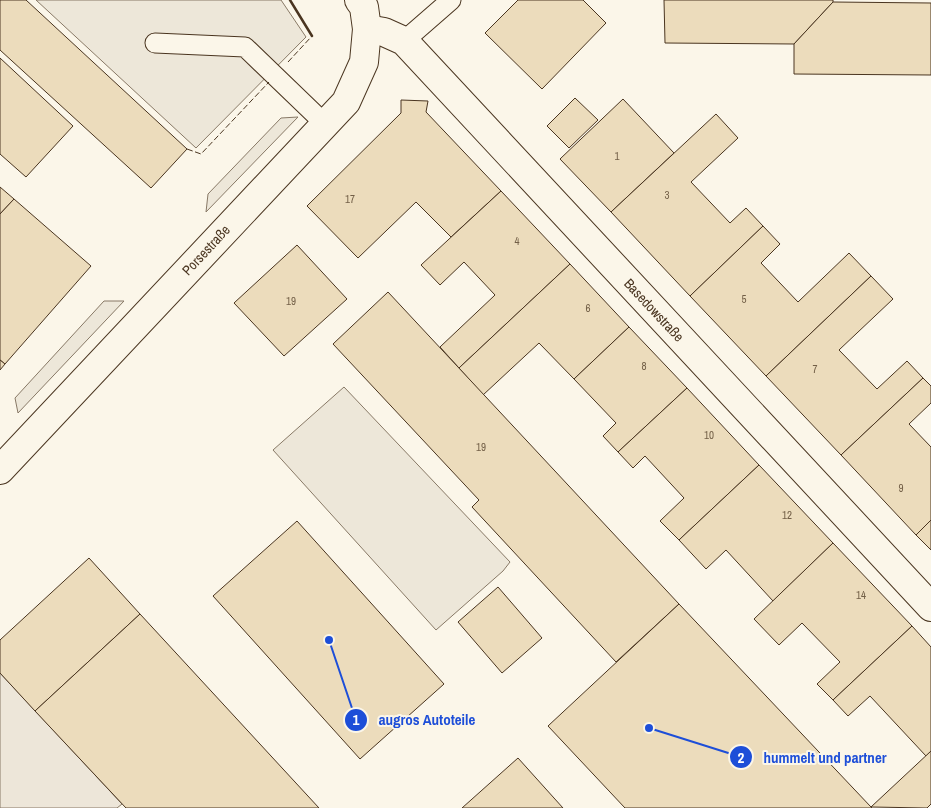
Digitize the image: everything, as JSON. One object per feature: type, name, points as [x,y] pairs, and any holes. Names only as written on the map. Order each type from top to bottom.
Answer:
[{"type":"street","name":"Basedowstraße","points":[[365,9],[384,32],[404,41],[931,606]]},
{"type":"street","name":"Porsestraße","points":[[0,470],[346,102],[364,62],[365,9]]},
{"type":"lane","points":[[404,41],[450,0]]},
{"type":"lane","points":[[155,43],[244,47],[325,124]]},
{"type":"shaded area","points":[[36,0],[281,0],[306,37],[196,148]]},
{"type":"shaded area","points":[[298,117],[206,212],[208,194],[281,118]]},
{"type":"shaded area","points":[[104,301],[124,301],[18,413],[15,398]]},
{"type":"shaded area","points":[[344,387],[510,562],[503,571],[436,630],[273,450]]},
{"type":"shaded area","points":[[0,673],[122,804],[117,808],[0,808]]},
{"type":"building","points":[[0,0],[26,0],[187,149],[151,188],[0,50]]},
{"type":"building","points":[[518,0],[583,0],[606,23],[542,89],[485,33]]},
{"type":"building","points":[[664,0],[833,0],[833,2],[794,44],[665,43]]},
{"type":"building","points":[[833,2],[931,3],[931,75],[794,74],[794,44]]},
{"type":"building","points":[[0,58],[73,126],[26,177],[0,154]]},
{"type":"building","points":[[575,98],[598,120],[569,148],[547,126]]},
{"type":"building","points":[[623,99],[674,153],[611,212],[560,159]]},
{"type":"building","points":[[401,100],[428,101],[426,112],[501,191],[451,237],[416,202],[358,258],[307,206],[401,113]]},
{"type":"building","points":[[716,114],[738,138],[691,182],[730,223],[746,208],[763,226],[690,296],[611,212]]},
{"type":"building","points":[[0,187],[14,199],[0,214]]},
{"type":"building","points":[[501,191],[570,264],[459,368],[440,347],[495,295],[464,262],[440,285],[421,265]]},
{"type":"building","points":[[14,199],[91,266],[5,364],[0,360],[0,214]]},
{"type":"building","points":[[763,226],[780,244],[761,263],[798,302],[849,253],[871,276],[766,376],[690,296]]},
{"type":"building","points":[[297,245],[347,299],[284,356],[234,303]]},
{"type":"building","points":[[570,264],[629,327],[574,379],[539,343],[483,395],[459,368]]},
{"type":"building","points":[[871,276],[893,299],[839,350],[877,389],[907,361],[923,378],[841,455],[766,376]]},
{"type":"building","points":[[388,292],[679,604],[616,662],[472,507],[479,500],[333,344]]},
{"type":"building","points":[[629,327],[687,388],[618,452],[603,436],[616,423],[574,379]]},
{"type":"building","points":[[0,360],[5,364],[0,370]]},
{"type":"building","points":[[923,378],[931,386],[931,403],[909,424],[931,447],[931,520],[916,535],[841,455]]},
{"type":"building","points":[[687,388],[759,465],[679,540],[660,521],[684,498],[645,456],[633,468],[618,452]]},
{"type":"building","points":[[759,465],[833,543],[773,601],[726,550],[706,569],[679,540]]},
{"type":"building","points":[[931,520],[931,550],[916,535]]},
{"type":"building","points":[[297,521],[444,684],[360,759],[213,596]]},
{"type":"building","points":[[833,543],[912,626],[833,700],[817,684],[840,662],[802,623],[779,645],[754,619]]},
{"type":"building","points":[[89,558],[140,614],[35,711],[0,673],[0,640]]},
{"type":"building","points":[[498,587],[542,638],[502,673],[458,622]]},
{"type":"building","points":[[679,604],[872,808],[625,808],[548,726]]},
{"type":"building","points":[[140,614],[319,808],[126,808],[35,711]]},
{"type":"building","points":[[912,626],[931,647],[931,751],[926,756],[870,696],[848,716],[833,700]]},
{"type":"building","points":[[931,751],[931,804],[927,808],[871,807]]},
{"type":"building","points":[[518,758],[563,808],[462,808]]},
{"type":"fence","points":[[288,62],[312,36],[290,0]]},
{"type":"fence","points":[[187,149],[201,154],[269,82]]},
{"type":"wall","points":[[290,0],[312,36]]},
{"type":"place","name":"augros Autoteile","points":[[329,640]]},
{"type":"place","name":"hummelt und partner","points":[[649,728]]}]
